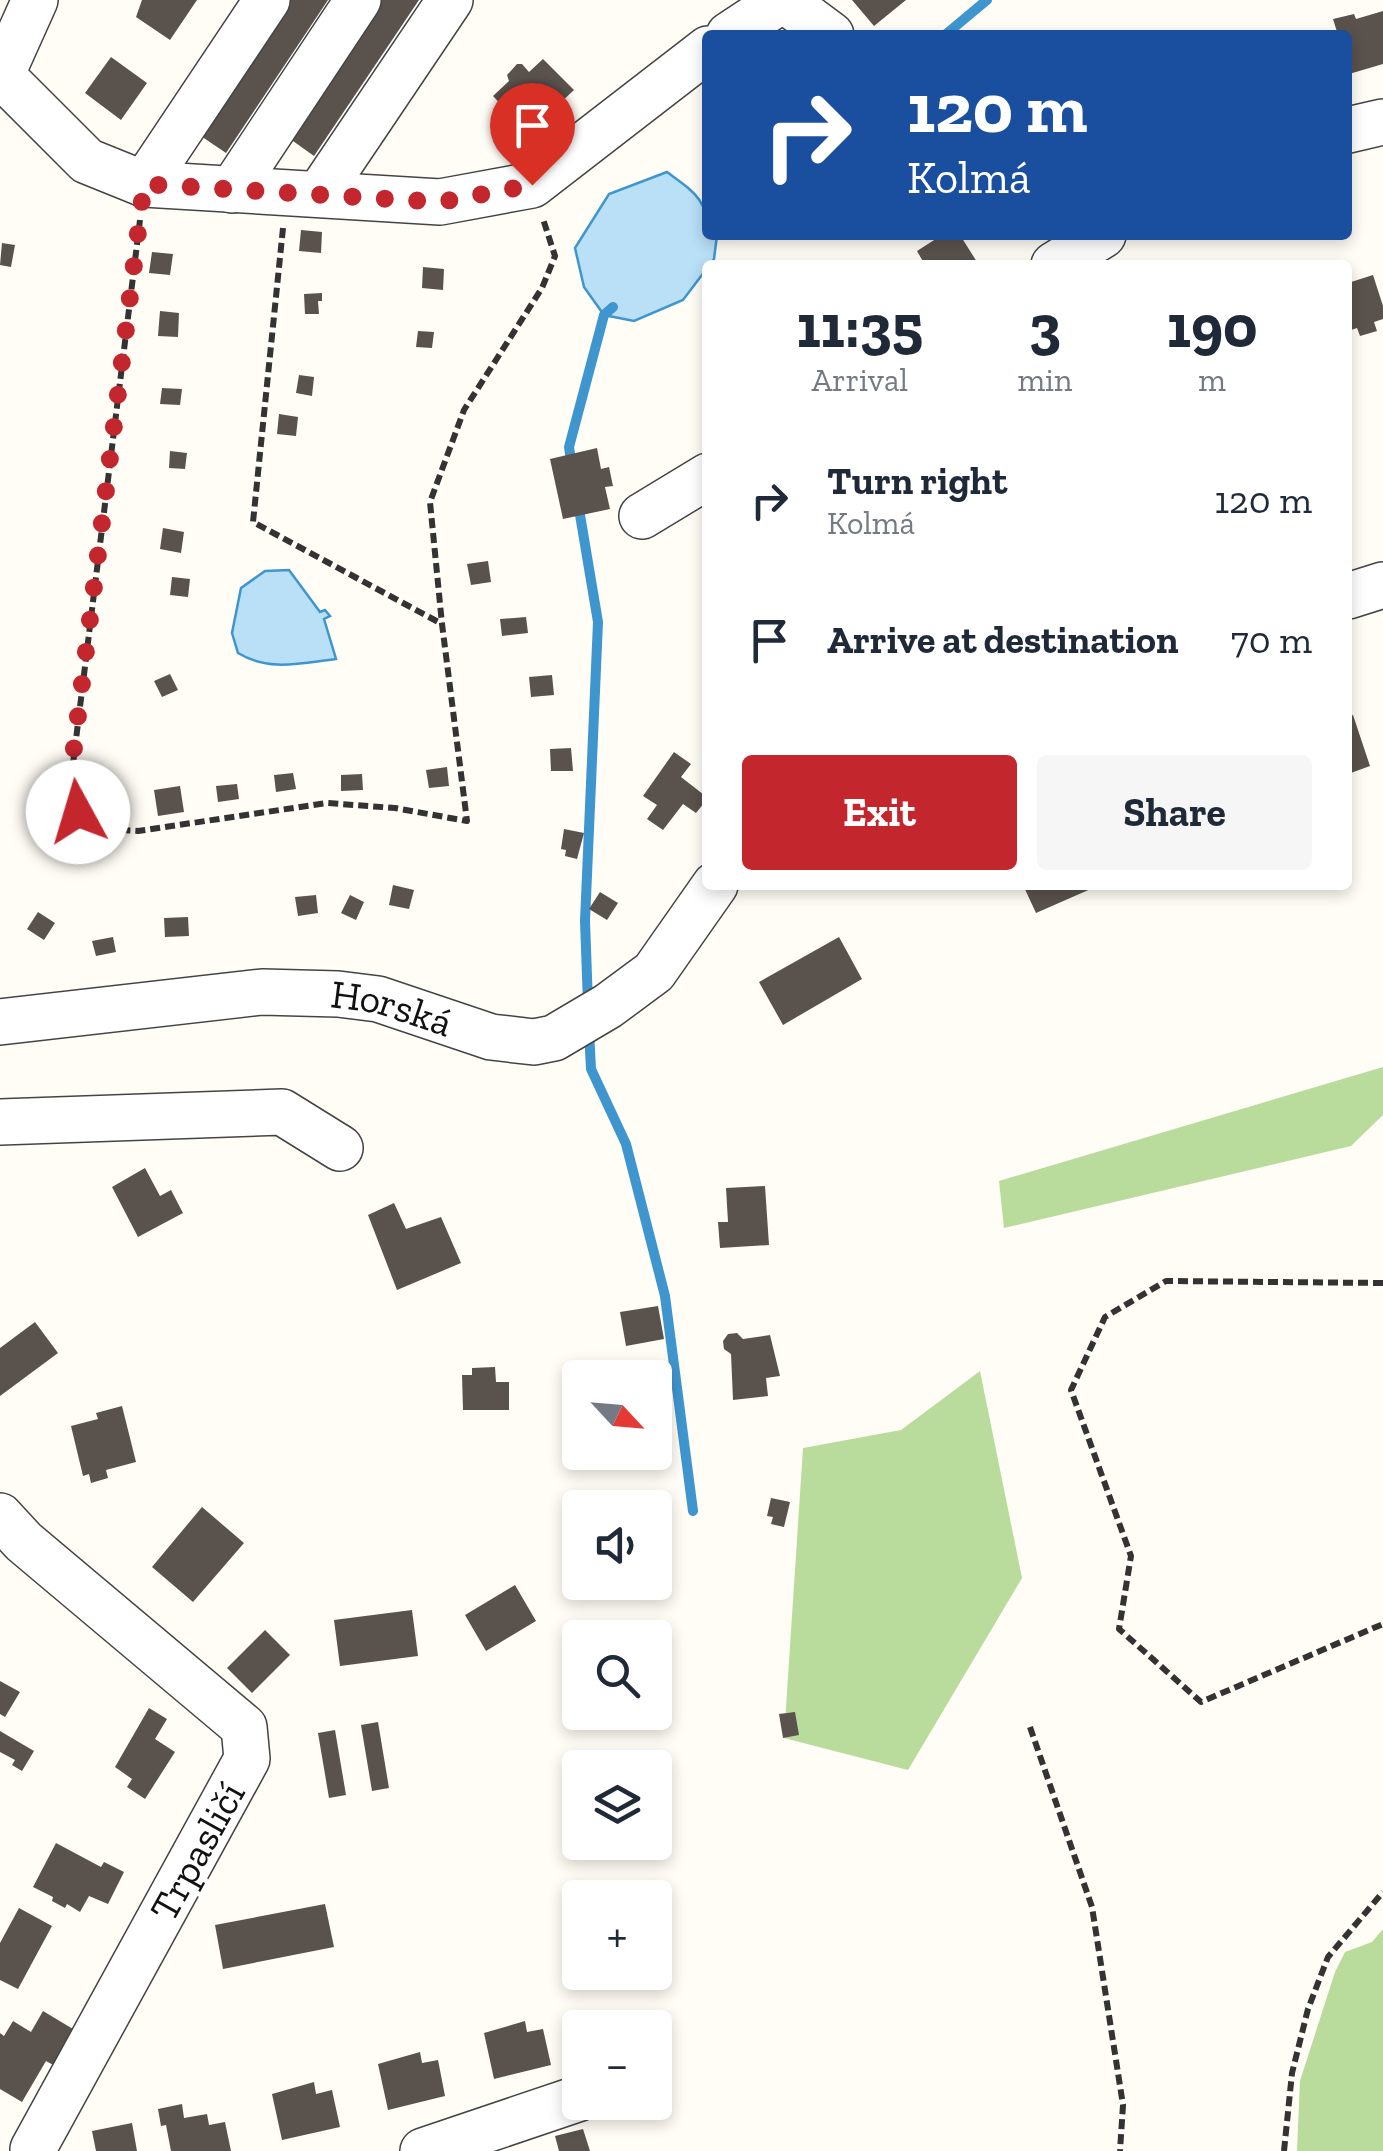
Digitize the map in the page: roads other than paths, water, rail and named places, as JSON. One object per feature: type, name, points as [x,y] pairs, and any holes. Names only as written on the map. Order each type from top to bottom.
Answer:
[{"type":"street","points":[[35,0],[0,76],[88,161],[144,184],[440,202],[532,185],[702,54]]},
{"type":"street","points":[[144,184],[267,0]]},
{"type":"street","points":[[232,190],[358,0]]},
{"type":"street","points":[[304,192],[450,0]]},
{"type":"street","points":[[736,30],[783,0],[824,30]]},
{"type":"street","points":[[1352,129],[1383,122]]},
{"type":"street","points":[[1062,260],[1095,240]]},
{"type":"street","points":[[642,516],[702,480]]},
{"type":"street","points":[[1352,595],[1383,586]]},
{"type":"street","name":"Horská","points":[[0,1022],[262,992],[299,992],[378,999],[511,1041],[554,1038],[608,1006],[654,972],[711,890]]},
{"type":"street","points":[[0,1122],[282,1112],[340,1148]]},
{"type":"street","name":"Trpasličí","points":[[0,1516],[24,1542],[244,1727],[247,1759],[23,2143]]},
{"type":"street","points":[[422,2151],[562,2104]]},
{"type":"water","points":[[667,172],[692,191],[702,205],[702,240],[716,240],[714,259],[702,260],[702,275],[683,300],[634,321],[604,315],[584,287],[575,248],[609,194]]},
{"type":"water","points":[[289,570],[320,612],[325,610],[330,616],[324,619],[336,659],[273,664],[238,653],[232,633],[241,588],[265,571]]},
{"type":"waterway","points":[[951,30],[987,0]]},
{"type":"waterway","points":[[572,467],[569,447],[604,315],[613,307]]},
{"type":"waterway","points":[[578,503],[598,622],[585,921],[588,1004]]},
{"type":"waterway","points":[[589,1031],[591,1069],[626,1144],[665,1296],[693,1511]]}]
